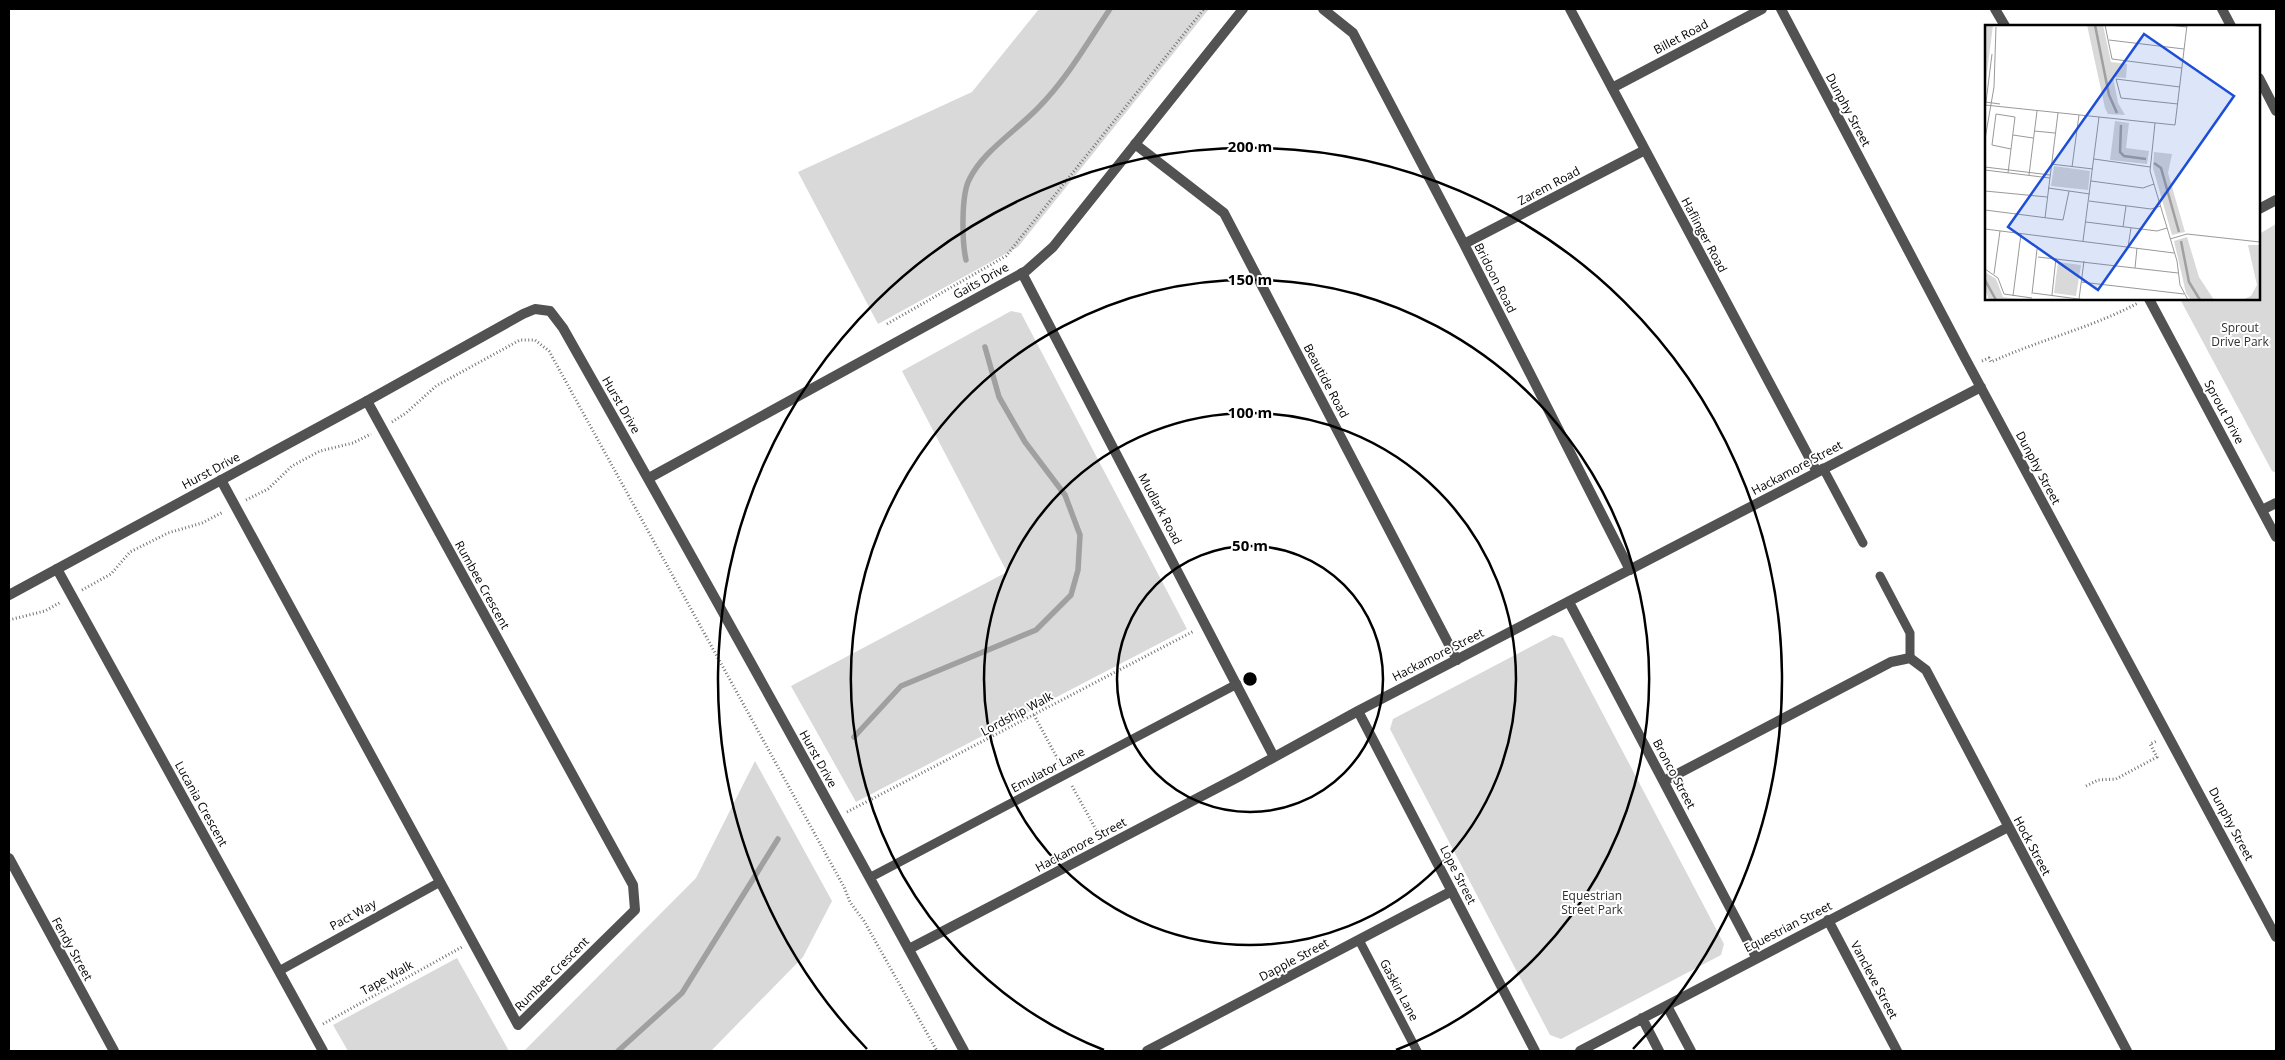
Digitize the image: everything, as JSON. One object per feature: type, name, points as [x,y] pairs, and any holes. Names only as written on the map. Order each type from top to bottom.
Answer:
[{"type":"street","name":"Gaits Drive","points":[[649,478],[1022,273],[1053,247],[1243,9]]},
{"type":"street","name":"Bridoon Road","points":[[1323,9],[1353,33],[1464,244],[1630,570]]},
{"type":"street","name":"Haflinger Road","points":[[1570,9],[1820,470]]},
{"type":"street","name":"Billet Road","points":[[1612,88],[1762,9]]},
{"type":"street","name":"Dunphy Street","points":[[1781,9],[1970,367],[2168,734],[2273,922],[2276,937]]},
{"type":"street","points":[[1995,9],[2003,25]]},
{"type":"street","points":[[2222,9],[2230,25]]},
{"type":"street","points":[[2260,80],[2276,111]]},
{"type":"street","name":"Beautide Road","points":[[1135,144],[1224,213],[1457,660]]},
{"type":"street","name":"Zarem Road","points":[[1464,244],[1645,150]]},
{"type":"street","points":[[2260,208],[2276,200]]},
{"type":"street","name":"Mudlark Road","points":[[1022,273],[1274,757]]},
{"type":"street","name":"Sprout Drive","points":[[2148,300],[2276,537]]},
{"type":"street","name":"Hurst Drive","points":[[10,592],[367,401],[523,314],[535,309],[550,311],[564,328],[649,478],[871,878],[964,1051]]},
{"type":"street","name":"Hackamore Street","points":[[909,949],[1358,711],[1981,387]]},
{"type":"street","name":"Rumbee Crescent","points":[[220,480],[518,1025],[635,910],[633,885],[367,401]]},
{"type":"street","points":[[2262,510],[2276,502]]},
{"type":"street","name":"Lucania Crescent","points":[[58,568],[323,1051]]},
{"type":"street","name":"Bronco Street","points":[[1569,602],[1756,957]]},
{"type":"street","points":[[1664,781],[1892,662],[1910,658]]},
{"type":"street","name":"Hock Street","points":[[1910,658],[1926,670],[2126,1051]]},
{"type":"street","name":"Lope Street","points":[[1358,711],[1535,1051]]},
{"type":"street","name":"Equestrian Street","points":[[1580,1051],[1756,957],[2008,827]]},
{"type":"street","name":"Fendy Street","points":[[9,858],[114,1051]]},
{"type":"street","name":"Dapple Street","points":[[1147,1051],[1452,891]]},
{"type":"street","name":"Vancleve Street","points":[[1828,920],[1897,1051]]},
{"type":"street","points":[[1667,1006],[1691,1051]]},
{"type":"street","points":[[1642,1018],[1659,1051]]},
{"type":"lane","name":"Haflinger Road","points":[[1820,470],[1863,543]]},
{"type":"lane","points":[[1880,576],[1910,633],[1910,658]]},
{"type":"lane","name":"Emulator Lane","points":[[871,878],[1237,684]]},
{"type":"lane","name":"Pact Way","points":[[279,971],[440,882]]},
{"type":"lane","name":"Gaskin Lane","points":[[1359,940],[1416,1051]]},
{"type":"path","points":[[887,324],[1006,256],[1204,9]]},
{"type":"path","points":[[1970,367],[1989,358],[1991,362],[2020,349],[2099,322],[2145,300]]},
{"type":"path","name":"Lordship Walk","points":[[836,818],[1206,625]]},
{"type":"path","points":[[2086,786],[2098,780],[2116,779],[2157,757],[2150,744],[2168,734]]},
{"type":"path","points":[[771,753],[844,887],[850,902],[864,921],[937,1051]]},
{"type":"path","name":"Tape Walk","points":[[312,1030],[472,941]]},
{"type":"green space","points":[[1039,9],[1209,9],[1018,247],[878,324],[798,172],[972,92]]},
{"type":"green space","name":"Sprout Drive Park","points":[[2276,224],[2276,473],[2272,471],[2181,300],[2260,300],[2260,233]]},
{"type":"green space","points":[[1011,311],[1021,313],[1187,629],[856,802],[791,686],[1007,572],[902,371]]},
{"type":"green space","name":"Equestrian Street Park","points":[[1553,635],[1563,638],[1724,944],[1721,955],[1561,1039],[1550,1035],[1390,729],[1393,719]]},
{"type":"green space","points":[[755,761],[832,901],[803,957],[711,1051],[524,1051],[696,878]]},
{"type":"green space","points":[[457,958],[509,1051],[348,1051],[333,1025]]},
{"type":"waterway","points":[[966,260],[963,208],[969,180],[982,160],[1030,116],[1058,85],[1110,9]]},
{"type":"waterway","points":[[854,737],[901,686],[1036,630],[1071,595],[1078,570],[1080,535],[1065,495],[1025,442],[999,397],[985,347]]},
{"type":"waterway","points":[[618,1051],[682,993],[778,839]]}]
